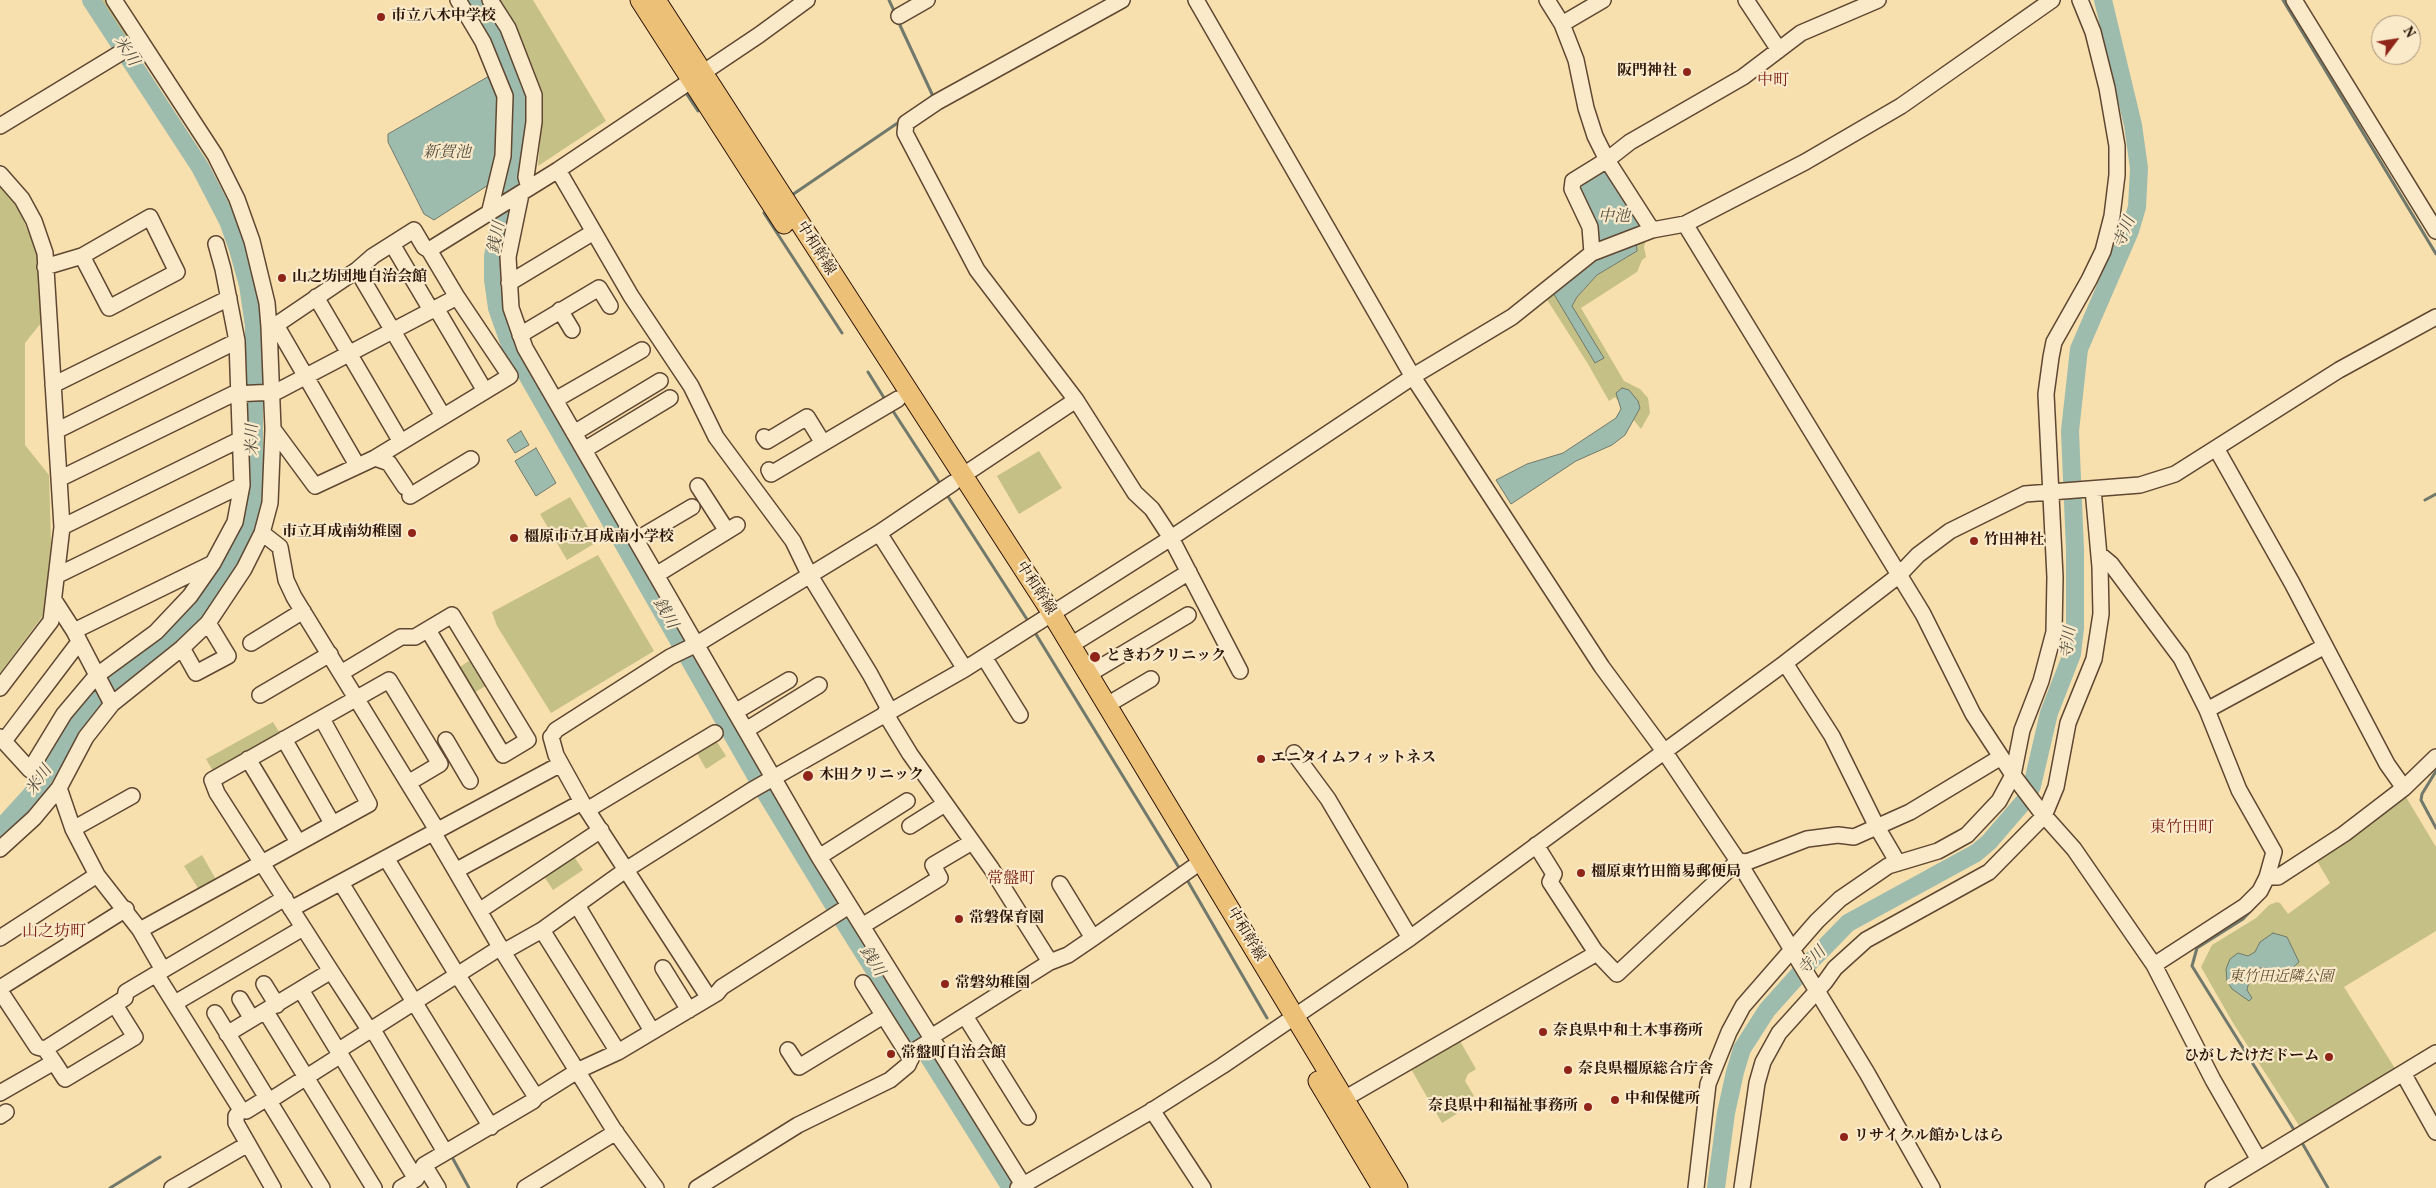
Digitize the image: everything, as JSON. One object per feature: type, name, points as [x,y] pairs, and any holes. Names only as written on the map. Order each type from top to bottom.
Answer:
[{"type":"main road","name":"中和幹線","points":[[640,0],[697,77],[951,484],[1039,621],[1185,872],[1344,1099],[1398,1188]]},
{"type":"main road","name":"中和幹線","points":[[656,0],[697,77],[892,403],[951,484]]},
{"type":"main road","name":"中和幹線","points":[[1039,621],[1071,646],[1089,674],[1290,1021],[1382,1188]]},
{"type":"street","points":[[0,849],[34,818],[59,788],[86,737],[111,702],[182,648],[208,623],[244,569],[262,533],[270,503],[272,430],[269,393],[272,326],[252,241],[237,199],[215,155],[138,42],[114,0]]},
{"type":"street","points":[[458,0],[483,42],[505,96],[503,156],[492,211]]},
{"type":"street","points":[[490,0],[508,28],[534,95],[534,122],[526,177],[508,257],[511,308],[520,335],[555,400],[656,575],[690,648],[746,730],[765,782],[818,857],[842,910],[862,926],[924,1045],[1021,1187],[1152,1110],[1290,1021],[1410,938],[1785,663],[1898,576],[1928,546],[1950,531],[2025,494],[2140,485],[2161,480],[2216,448],[2339,370],[2436,317]]},
{"type":"street","points":[[429,250],[558,170],[697,77],[807,0]]},
{"type":"street","points":[[899,16],[927,0]]},
{"type":"street","points":[[1122,0],[937,102],[906,123],[905,133],[977,270],[1076,400],[1135,493],[1152,509],[1171,538],[1240,670]]},
{"type":"street","points":[[1196,0],[1413,378],[1602,667],[1664,751],[1738,861],[1816,987],[1932,1188]]},
{"type":"street","points":[[1547,0],[1562,24],[1576,60],[1586,108],[1595,136],[1607,160],[1652,230]]},
{"type":"street","points":[[1562,24],[1602,0]]},
{"type":"street","points":[[1746,0],[1779,50]]},
{"type":"street","points":[[1592,253],[1589,221],[1571,185],[1576,178],[1607,160],[1630,142],[1743,77],[1810,28],[1878,0]]},
{"type":"street","points":[[241,1110],[246,1111],[306,1077],[370,1031],[458,975],[542,930],[627,869],[765,782],[966,669],[1171,538],[1313,442],[1512,317],[1592,253],[1652,230],[1685,224],[1805,162],[1901,106],[2052,0]]},
{"type":"street","points":[[1696,1188],[1708,1084],[1717,1060],[1743,1006],[1840,899],[1869,877],[1898,863],[1938,852],[1967,835],[1999,801],[2014,777],[2022,730],[2040,681],[2054,632],[2055,577],[2046,394],[2054,342],[2089,280],[2102,251],[2112,216],[2117,175],[2116,146],[2107,88],[2093,32],[2080,0]]},
{"type":"street","points":[[2294,0],[2436,231]]},
{"type":"street","points":[[0,126],[138,42]]},
{"type":"street","points":[[558,170],[631,296],[691,386],[716,437],[779,519],[793,541],[809,574],[870,674],[887,712],[945,804],[991,868],[1050,962]]},
{"type":"street","points":[[0,174],[19,194],[34,220],[45,253],[56,431],[61,478],[62,527],[58,575],[51,621],[0,688]]},
{"type":"street","points":[[45,267],[82,256],[150,217],[177,272],[109,308],[82,256]]},
{"type":"street","points":[[1685,224],[1898,576],[1923,614],[1973,714],[2014,777],[2074,849],[2154,965],[2213,1080],[2259,1160]]},
{"type":"street","points":[[272,326],[414,230],[424,247],[429,250],[456,297],[510,376],[375,458],[315,486],[272,430]]},
{"type":"street","points":[[509,283],[587,236]]},
{"type":"street","points":[[213,563],[76,640],[2,739],[30,770],[64,714],[98,679],[156,632],[190,596],[213,563],[235,522],[242,485],[242,393],[237,342],[216,244]]},
{"type":"street","points":[[392,244],[485,391]]},
{"type":"street","points":[[356,270],[443,416]]},
{"type":"street","points":[[520,335],[599,288],[610,306]]},
{"type":"street","points":[[316,297],[401,442]]},
{"type":"street","points":[[61,478],[214,402],[242,393],[269,393],[305,377],[456,297]]},
{"type":"street","points":[[53,385],[229,298]]},
{"type":"street","points":[[560,310],[572,330]]},
{"type":"street","points":[[272,326],[305,377],[357,465]]},
{"type":"street","points":[[56,431],[237,342]]},
{"type":"street","points":[[555,400],[642,350]]},
{"type":"street","points":[[574,433],[660,381]]},
{"type":"street","points":[[584,450],[670,398]]},
{"type":"street","points":[[709,998],[627,869],[584,806],[561,764],[552,735],[556,730],[670,657],[690,648],[879,533],[1076,400]]},
{"type":"street","points":[[769,470],[771,474],[892,403]]},
{"type":"street","points":[[764,437],[767,441],[807,417],[823,444]]},
{"type":"street","points":[[62,527],[241,439]]},
{"type":"street","points":[[2216,448],[2292,582],[2387,764],[2404,788]]},
{"type":"street","points":[[375,458],[389,463],[407,492],[471,459]]},
{"type":"street","points":[[58,575],[242,485]]},
{"type":"street","points":[[656,575],[732,528],[698,486]]},
{"type":"street","points":[[1742,1188],[1754,1097],[1763,1062],[1779,1033],[1816,987],[1866,940],[1990,872],[2043,814],[2056,787],[2068,723],[2094,659],[2102,614],[2099,554],[2092,489]]},
{"type":"street","points":[[636,540],[692,507]]},
{"type":"street","points":[[262,533],[280,548],[286,580],[408,783],[478,911],[616,1132],[656,1188]]},
{"type":"street","points":[[879,533],[966,669]]},
{"type":"street","points":[[2099,554],[2111,564],[2170,642],[2207,710],[2239,790],[2274,852],[2267,877],[2260,892],[2245,906],[2154,965]]},
{"type":"street","points":[[1071,646],[1189,572]]},
{"type":"street","points":[[54,600],[111,702]]},
{"type":"street","points":[[251,643],[303,611]]},
{"type":"street","points":[[341,673],[401,637],[415,637],[452,615],[528,740],[503,755],[428,630]]},
{"type":"street","points":[[1089,674],[1188,615]]},
{"type":"street","points":[[51,621],[76,640]]},
{"type":"street","points":[[182,648],[196,673],[228,656],[208,623]]},
{"type":"street","points":[[2207,710],[2325,646]]},
{"type":"street","points":[[260,695],[330,654]]},
{"type":"street","points":[[984,657],[1020,715]]},
{"type":"street","points":[[1785,663],[1832,736],[1877,827],[1898,863]]},
{"type":"street","points":[[1107,705],[1151,678]]},
{"type":"street","points":[[408,783],[440,764],[389,680],[212,780],[217,793],[303,928],[370,1031],[376,1035],[445,1152]]},
{"type":"street","points":[[735,712],[789,680]]},
{"type":"street","points":[[746,730],[819,685]]},
{"type":"street","points":[[140,930],[369,804],[322,719]]},
{"type":"street","points":[[457,870],[584,806],[715,733]]},
{"type":"street","points":[[284,739],[332,823]]},
{"type":"street","points":[[446,740],[470,781]]},
{"type":"street","points":[[1294,754],[1328,799],[1410,938]]},
{"type":"street","points":[[1536,845],[1554,874],[1550,882],[1597,954],[1618,974],[1738,861],[1747,862],[1807,839],[1838,836],[1854,837],[1910,812],[2002,757]]},
{"type":"street","points":[[2267,877],[2278,877],[2344,834],[2404,788],[2436,757]]},
{"type":"street","points":[[248,759],[298,842]]},
{"type":"street","points":[[45,1049],[115,1005],[125,998],[126,992],[159,972],[288,904],[341,883],[561,764]]},
{"type":"street","points":[[59,788],[73,829],[97,875],[140,930],[175,1003],[241,1110]]},
{"type":"street","points":[[73,829],[132,796]]},
{"type":"street","points":[[818,857],[907,801]]},
{"type":"street","points":[[910,826],[945,804]]},
{"type":"street","points":[[478,911],[601,830]]},
{"type":"street","points":[[862,926],[940,878],[933,865],[972,842]]},
{"type":"street","points":[[386,858],[536,1097]]},
{"type":"street","points":[[697,1188],[798,1125],[890,1080],[924,1045],[965,1016],[1050,962],[1068,955],[1094,938],[1185,872]]},
{"type":"street","points":[[0,938],[97,875]]},
{"type":"street","points":[[341,883],[490,1127]]},
{"type":"street","points":[[1060,884],[1094,938]]},
{"type":"street","points":[[578,905],[652,1032]]},
{"type":"street","points":[[115,1005],[135,1037],[65,1079],[45,1049],[37,1047],[2,997],[126,910]]},
{"type":"street","points":[[402,1188],[416,1179],[424,1165],[533,1101],[536,1097],[579,1070],[618,1052],[709,998],[722,987],[842,910]]},
{"type":"street","points":[[175,1003],[303,928]]},
{"type":"street","points":[[542,930],[618,1052]]},
{"type":"street","points":[[1344,1099],[1597,954]]},
{"type":"street","points":[[663,968],[689,1010]]},
{"type":"street","points":[[228,1034],[331,971]]},
{"type":"street","points":[[862,983],[884,1016],[924,1045]]},
{"type":"street","points":[[264,984],[272,1008],[306,1077],[374,1188]]},
{"type":"street","points":[[302,990],[416,1179]]},
{"type":"street","points":[[240,999],[252,1019]]},
{"type":"street","points":[[215,1013],[322,1188]]},
{"type":"street","points":[[788,1050],[799,1067],[884,1016]]},
{"type":"street","points":[[965,1016],[1028,1117]]},
{"type":"street","points":[[2213,1188],[2436,1053]]},
{"type":"street","points":[[0,1093],[54,1062]]},
{"type":"street","points":[[2402,1073],[2436,1132]]},
{"type":"street","points":[[241,1110],[236,1116],[236,1123],[272,1188]]},
{"type":"street","points":[[1152,1110],[1202,1188]]},
{"type":"street","points":[[525,1188],[616,1132]]},
{"type":"street","points":[[180,1186],[248,1144]]},
{"type":"street","points":[[424,1165],[438,1188]]},
{"type":"green space","points":[[100,0],[107,0],[128,34],[125,40]]},
{"type":"green space","points":[[498,0],[533,0],[606,121],[538,166],[540,141],[538,121]]},
{"type":"green space","points":[[0,187],[18,208],[37,252],[41,323],[25,343],[25,445],[49,475],[51,543],[44,614],[0,673]]},
{"type":"green space","points":[[1647,237],[1644,247],[1646,257],[1642,260],[1637,272],[1581,308],[1624,381],[1640,389],[1648,398],[1650,413],[1641,429],[1615,397],[1609,401],[1546,298],[1552,291],[1572,306],[1577,297],[1597,275],[1637,251],[1636,240]]},
{"type":"green space","points":[[1039,451],[1062,488],[1019,514],[997,476]]},
{"type":"green space","points":[[570,497],[597,542],[567,560],[540,514]]},
{"type":"green space","points":[[598,555],[654,651],[551,713],[497,626],[492,612]]},
{"type":"green space","points":[[473,658],[489,684],[472,694],[457,669]]},
{"type":"green space","points":[[273,722],[282,737],[220,772],[213,771],[206,759]]},
{"type":"green space","points":[[710,741],[717,742],[726,756],[706,769],[695,750]]},
{"type":"green space","name":"東竹田近隣公園","points":[[2400,796],[2406,797],[2436,847],[2436,931],[2344,987],[2396,1070],[2300,1127],[2233,1023],[2201,967],[2212,945],[2256,918],[2269,905],[2277,902],[2280,903],[2288,914],[2330,883],[2314,856]]},
{"type":"green space","points":[[202,855],[218,883],[205,890],[198,888],[184,866]]},
{"type":"green space","points":[[573,855],[583,870],[553,890],[543,875]]},
{"type":"green space","points":[[1460,1041],[1476,1069],[1468,1074],[1465,1081],[1474,1096],[1460,1104],[1463,1110],[1442,1123],[1411,1069]]},
{"type":"water","name":"新賀池","points":[[491,75],[501,105],[493,182],[434,220],[424,214],[388,142],[388,134]]},
{"type":"water","name":"中池","points":[[1608,169],[1642,229],[1596,245],[1577,186],[1581,182]]},
{"type":"water","points":[[1636,240],[1637,251],[1597,275],[1577,297],[1572,306],[1604,358],[1595,363],[1552,291],[1597,256]]},
{"type":"water","points":[[1622,388],[1629,390],[1638,401],[1640,408],[1625,435],[1612,445],[1576,461],[1511,504],[1496,480],[1527,464],[1563,453],[1616,418],[1621,409],[1616,393]]},
{"type":"water","points":[[521,431],[529,445],[515,453],[507,440]]},
{"type":"water","points":[[536,448],[556,483],[536,496],[515,461]]},
{"type":"water","points":[[2273,933],[2287,937],[2299,962],[2286,974],[2280,975],[2277,971],[2267,968],[2258,968],[2251,973],[2247,990],[2252,998],[2249,1001],[2232,989],[2227,981],[2226,969],[2230,959],[2238,953],[2248,956],[2255,952],[2260,942]]},
{"type":"waterway","name":"米川","points":[[0,829],[38,787],[82,716],[127,672],[186,625],[205,600],[237,551],[249,525],[254,493],[254,326],[248,285],[238,249],[228,221],[200,167],[91,0]]},
{"type":"waterway","name":"銭川","points":[[475,0],[499,39],[513,70],[521,102],[519,141],[493,256],[493,280],[497,308],[510,345],[765,792],[1011,1188]]},
{"type":"waterway","points":[[889,0],[895,13]]},
{"type":"waterway","name":"寺川","points":[[1716,1188],[1726,1113],[1735,1072],[1742,1049],[1767,1010],[1848,923],[1976,853],[1989,842],[2026,799],[2032,786],[2049,713],[2072,654],[2075,628],[2075,550],[2070,431],[2079,349],[2130,231],[2137,207],[2139,168],[2133,125],[2103,0]]},
{"type":"waterway","points":[[2283,0],[2436,254]]},
{"type":"waterway","points":[[898,21],[932,94],[932,100]]},
{"type":"waterway","points":[[686,93],[698,111]]},
{"type":"waterway","points":[[792,195],[902,120]]},
{"type":"waterway","points":[[764,213],[842,333]]},
{"type":"waterway","points":[[868,372],[886,401]]},
{"type":"waterway","points":[[891,408],[941,485]]},
{"type":"waterway","points":[[945,492],[1030,624]]},
{"type":"waterway","points":[[2425,500],[2436,494]]},
{"type":"waterway","points":[[1034,631],[1181,871]]},
{"type":"waterway","points":[[2436,771],[2422,794],[2421,800],[2436,828]]},
{"type":"waterway","points":[[2276,869],[2288,862]]},
{"type":"waterway","points":[[1186,878],[1267,1018]]},
{"type":"waterway","points":[[2264,897],[2243,919],[2197,948],[2192,966],[2296,1133]]},
{"type":"waterway","points":[[2301,1141],[2328,1188]]},
{"type":"waterway","points":[[110,1188],[160,1157]]},
{"type":"waterway","points":[[452,1157],[469,1188]]},
{"type":"place","name":"市立八木中学校","points":[[381,17]]},
{"type":"place","name":"阪門神社","points":[[1687,72]]},
{"type":"place","name":"山之坊団地自治会館","points":[[282,278]]},
{"type":"place","name":"市立耳成南幼稚園","points":[[412,533]]},
{"type":"place","name":"橿原市立耳成南小学校","points":[[514,538]]},
{"type":"place","name":"竹田神社","points":[[1974,541]]},
{"type":"place","name":"ときわクリニック","points":[[1095,657]]},
{"type":"place","name":"エニタイムフィットネス","points":[[1261,759]]},
{"type":"place","name":"木田クリニック","points":[[808,776]]},
{"type":"place","name":"橿原東竹田簡易郵便局","points":[[1581,873]]},
{"type":"place","name":"常磐保育園","points":[[959,919]]},
{"type":"place","name":"常磐幼稚園","points":[[945,984]]},
{"type":"place","name":"奈良県中和土木事務所","points":[[1543,1032]]},
{"type":"place","name":"常盤町自治会館","points":[[891,1054]]},
{"type":"place","name":"ひがしたけだドーム","points":[[2329,1057]]},
{"type":"place","name":"奈良県橿原総合庁舎","points":[[1568,1070]]},
{"type":"place","name":"中和保健所","points":[[1615,1100]]},
{"type":"place","name":"奈良県中和福祉事務所","points":[[1588,1107]]},
{"type":"place","name":"リサイクル館かしはら","points":[[1844,1137]]},
{"type":"district","name":"中町","points":[[1773,82]]},
{"type":"district","name":"東竹田町","points":[[2182,829]]},
{"type":"district","name":"常盤町","points":[[1011,880]]},
{"type":"district","name":"山之坊町","points":[[54,933]]}]
